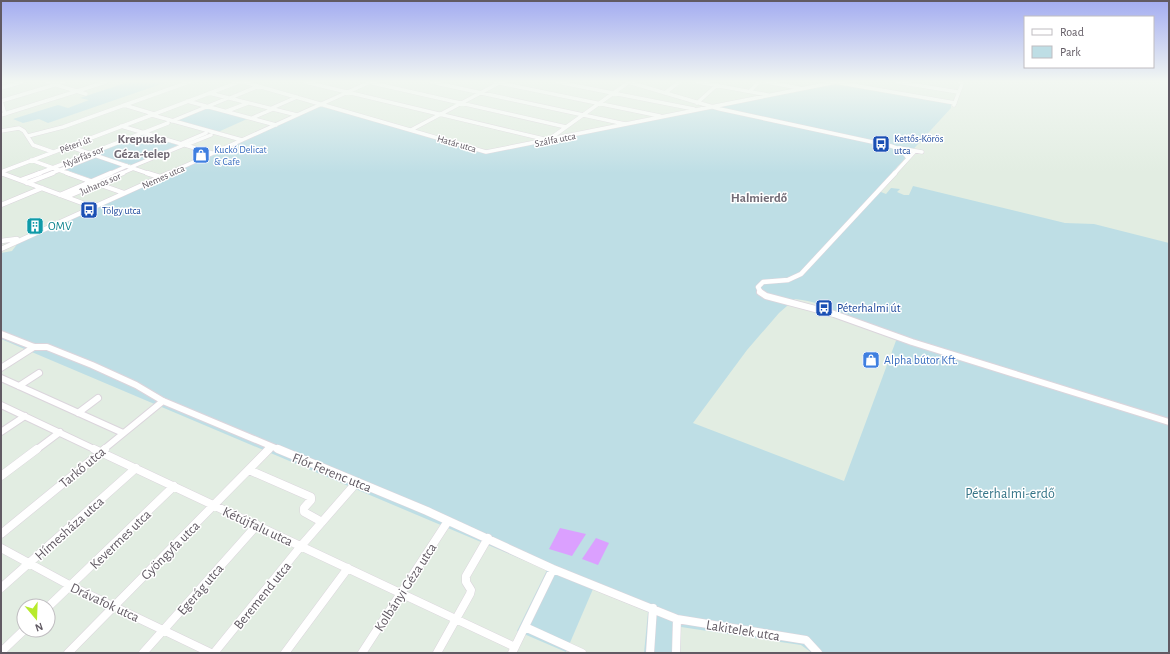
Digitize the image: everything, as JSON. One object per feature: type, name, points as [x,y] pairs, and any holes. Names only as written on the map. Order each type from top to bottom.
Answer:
[{"type":"street","points":[[1,115],[11,113]]},
{"type":"street","points":[[28,136],[63,127],[103,113]]},
{"type":"street","points":[[148,113],[172,122],[242,140]]},
{"type":"street","name":"Péteri út","points":[[1,172],[157,113]]},
{"type":"street","points":[[148,134],[194,113]]},
{"type":"street","points":[[231,113],[276,125]]},
{"type":"street","points":[[252,118],[264,113]]},
{"type":"street","points":[[287,113],[297,115]]},
{"type":"street","name":"Nemes utca","points":[[5,244],[66,220],[302,113]]},
{"type":"street","name":"Határ utca","points":[[350,113],[486,152]]},
{"type":"street","points":[[435,113],[549,140],[583,114]]},
{"type":"street","points":[[411,130],[444,113]]},
{"type":"street","points":[[505,113],[566,126]]},
{"type":"street","points":[[576,113],[627,124]]},
{"type":"street","points":[[643,113],[663,117]]},
{"type":"street","name":"Szálfa utca","points":[[486,152],[685,113]]},
{"type":"street","points":[[736,113],[922,152]]},
{"type":"street","name":"Nyárfás sor","points":[[21,180],[168,123]]},
{"type":"street","points":[[120,126],[212,154]]},
{"type":"street","points":[[1,131],[18,127],[25,131],[33,146],[53,152]]},
{"type":"street","name":"Juharos sor","points":[[183,145],[206,133]]},
{"type":"street","name":"Juharos sor","points":[[60,195],[91,181],[131,167],[211,135]]},
{"type":"street","points":[[68,146],[160,177]]},
{"type":"street","points":[[895,147],[904,152],[907,157]]},
{"type":"street","points":[[915,151],[907,157],[868,203],[801,274],[788,280],[763,282],[758,287],[760,293],[766,296],[834,314],[912,342],[1169,422]]},
{"type":"street","name":"Nyárfás sor","points":[[26,182],[95,156]]},
{"type":"street","points":[[31,160],[124,193]]},
{"type":"street","name":"Juharos sor","points":[[66,197],[98,184],[131,167]]},
{"type":"street","points":[[1,172],[93,207]]},
{"type":"street","points":[[1,205],[42,188]]},
{"type":"street","name":"Flór Ferenc utca","points":[[1,334],[34,347],[47,347],[118,376],[147,390],[163,401],[488,538],[553,569],[664,613]]},
{"type":"street","points":[[1,368],[34,347]]},
{"type":"street","points":[[19,386],[39,373]]},
{"type":"street","points":[[1,378],[123,433]]},
{"type":"street","points":[[78,413],[98,398]]},
{"type":"street","name":"Tarkő utca","points":[[1,534],[100,451],[163,401]]},
{"type":"street","name":"Kétújfalu utca","points":[[1,404],[456,619],[514,650]]},
{"type":"street","points":[[1,432],[25,416]]},
{"type":"street","points":[[1,476],[60,432]]},
{"type":"street","name":"Gyöngyfa utca","points":[[68,653],[271,447]]},
{"type":"street","name":"Hímesháza utca","points":[[1,588],[136,468]]},
{"type":"street","points":[[249,470],[311,498],[304,508],[304,512],[322,522]]},
{"type":"street","name":"Beremend utca","points":[[212,653],[301,546],[357,482]]},
{"type":"street","name":"Kevermes utca","points":[[56,600],[174,486]]},
{"type":"street","name":"Kolbányi Géza utca","points":[[362,653],[448,521]]},
{"type":"street","name":"Egerág utca","points":[[143,653],[257,525]]},
{"type":"street","points":[[437,653],[471,592],[470,587],[466,582],[466,576],[488,538]]},
{"type":"street","name":"Drávafok utca","points":[[1,548],[71,586],[212,653]]},
{"type":"street","points":[[286,653],[348,568]]},
{"type":"street","points":[[514,650],[553,569]]},
{"type":"street","points":[[650,653],[653,608]]},
{"type":"street","name":"Lakitelek utca","points":[[664,613],[677,619],[806,640],[818,653]]},
{"type":"street","points":[[676,653],[677,619]]},
{"type":"street","points":[[525,627],[582,653]]},
{"type":"street","points":[[1,652],[16,638]]},
{"type":"green space","points":[[34,113],[78,113],[48,123],[39,119],[23,123],[13,119]]},
{"type":"green space","points":[[193,113],[225,113],[247,119],[218,132],[174,120]]},
{"type":"green space","name":"Péterhalmi-erdő","points":[[306,113],[343,113],[489,153],[689,113],[947,113],[876,190],[886,194],[891,188],[900,189],[897,192],[904,195],[909,195],[913,186],[1065,223],[1094,224],[1169,243],[1169,653],[812,653],[801,645],[681,627],[680,653],[644,653],[648,612],[593,589],[566,652],[517,631],[547,570],[1,339],[1,253],[12,251],[18,243]],"holes":[[[795,299],[815,303],[845,318],[844,321],[897,338],[844,481],[693,423],[747,350],[779,313]]]},
{"type":"green space","points":[[142,135],[178,145],[132,165],[95,154]]},
{"type":"green space","points":[[95,157],[122,166],[92,179],[64,169]]},
{"type":"shaded area","points":[[560,528],[586,534],[572,556],[549,549]]},
{"type":"shaded area","points":[[596,538],[609,543],[598,565],[582,559]]},
{"type":"place","name":"Kettős-Körös utca","points":[[881,144]]},
{"type":"place","name":"Kuckó Delicat & Cafe","points":[[201,155]]},
{"type":"place","name":"Tölgy utca","points":[[89,210]]},
{"type":"place","name":"OMV","points":[[35,226]]},
{"type":"place","name":"Péterhalmi út","points":[[824,308]]},
{"type":"place","name":"Alpha bútor Kft.","points":[[871,360]]},
{"type":"district","name":"Krepuska Géza-telep","points":[[142,146]]},
{"type":"district","name":"Halmierdő","points":[[759,197]]}]
